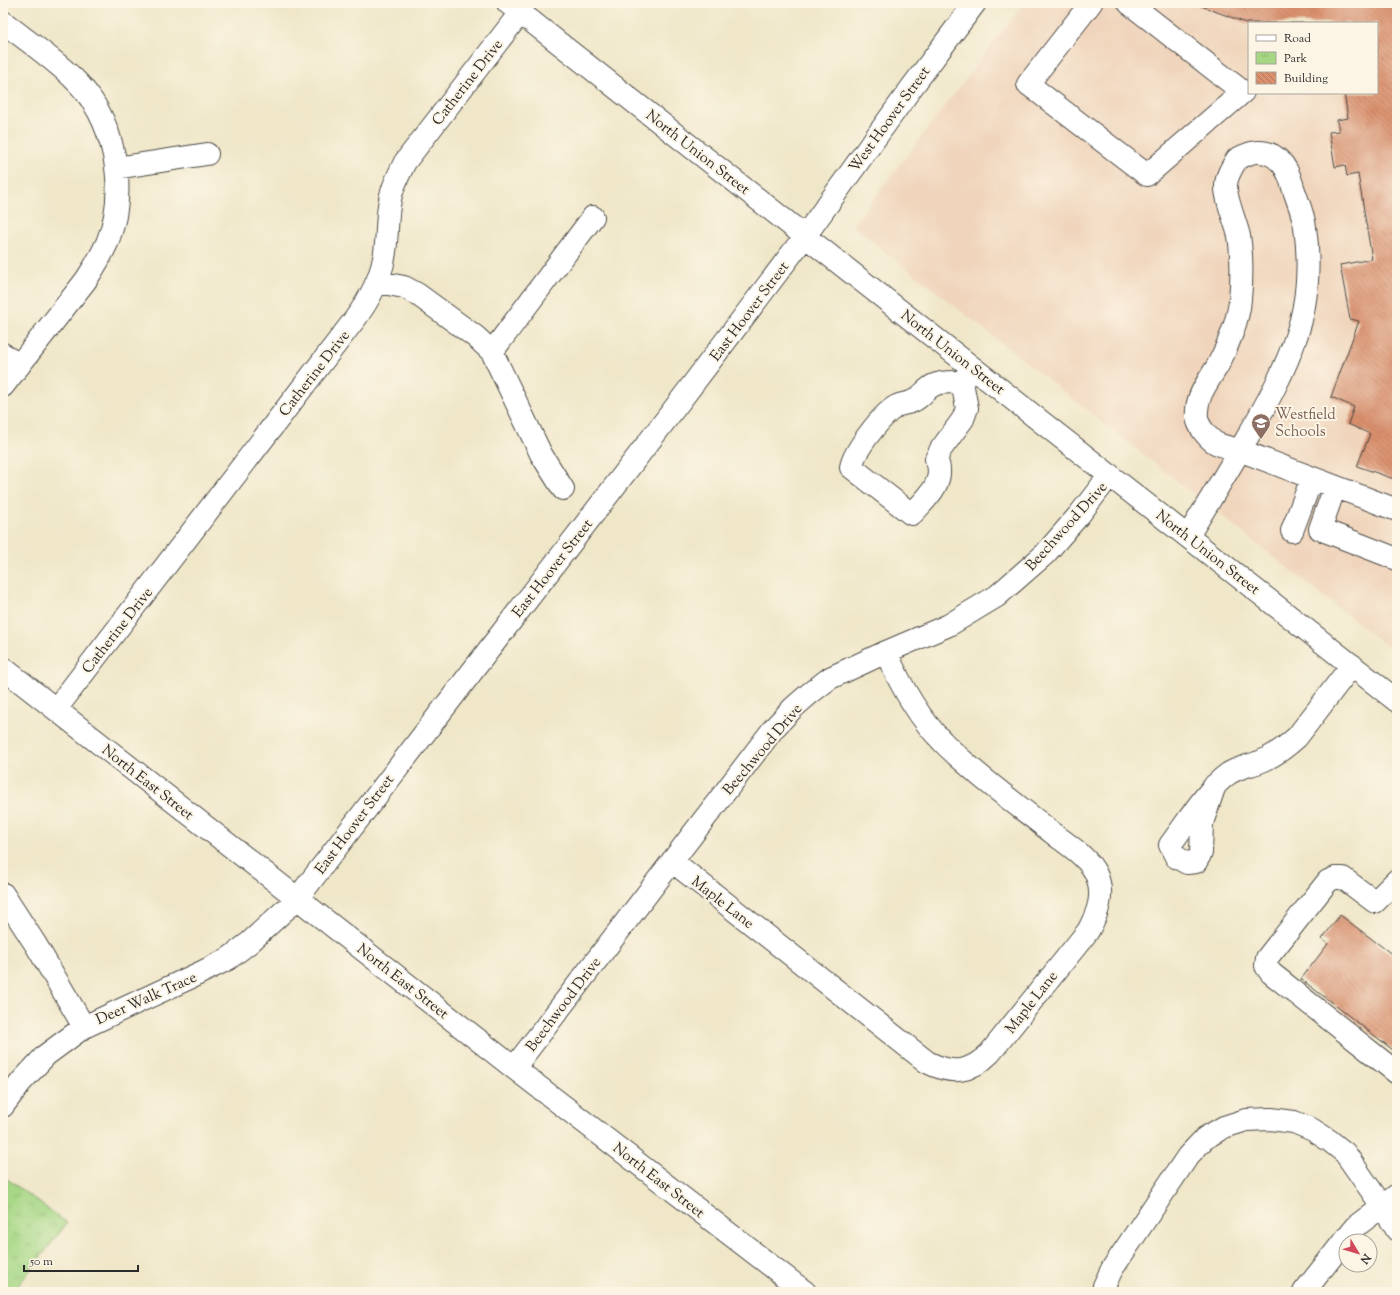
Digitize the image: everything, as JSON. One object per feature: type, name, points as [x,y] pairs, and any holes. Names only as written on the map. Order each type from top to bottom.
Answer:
[{"type":"street","name":"West Hoover Street","points":[[805,236],[912,87],[975,3]]},
{"type":"street","points":[[1091,3],[1028,84],[1147,175],[1243,92],[1137,6]]},
{"type":"street","name":"North Union Street","points":[[514,8],[805,236],[968,375],[1110,475],[1397,701]]},
{"type":"street","name":"Catherine Drive","points":[[56,709],[370,299],[378,282],[384,259],[390,199],[396,179],[405,162],[514,8]]},
{"type":"street","points":[[3,22],[72,77],[90,98],[102,118],[111,141],[116,168],[117,199],[107,242],[97,264],[86,280],[11,360],[3,386]]},
{"type":"street","points":[[1188,536],[1240,450],[1262,410],[1290,352],[1305,303],[1308,265],[1305,226],[1288,172],[1281,162],[1270,153],[1256,152],[1237,159],[1228,176],[1225,188],[1239,236],[1241,270],[1240,300],[1238,312],[1231,333],[1218,365],[1202,389],[1196,406],[1197,419],[1203,431],[1214,442],[1240,450],[1397,510]]},
{"type":"street","points":[[116,168],[207,154]]},
{"type":"street","points":[[492,352],[593,217]]},
{"type":"street","name":"East Hoover Street","points":[[297,899],[671,413],[805,236]]},
{"type":"street","points":[[378,282],[404,287],[417,294],[476,337],[492,352],[541,454],[563,489]]},
{"type":"street","points":[[968,375],[967,408],[963,420],[941,449],[936,459],[940,466],[940,477],[936,486],[912,514],[910,514],[851,467],[854,456],[867,437],[888,412],[896,406],[913,402],[934,385],[953,382],[968,375]]},
{"type":"street","name":"Beechwood Drive","points":[[514,1068],[774,728],[793,708],[830,678],[886,652],[949,626],[997,596],[1045,554],[1079,515],[1110,475]]},
{"type":"street","points":[[1292,531],[1312,478]]},
{"type":"street","points":[[1335,486],[1320,530],[1397,559]]},
{"type":"street","name":"Maple Lane","points":[[672,861],[927,1062],[937,1068],[960,1071],[971,1068],[982,1062],[1088,931],[1099,908],[1100,885],[1095,872],[1079,854],[978,774],[942,741],[920,715],[900,684],[886,652]]},
{"type":"street","points":[[1215,785],[1237,768],[1261,761],[1277,754],[1286,747],[1297,737],[1352,665]]},
{"type":"street","name":"North East Street","points":[[3,668],[514,1068],[805,1292]]},
{"type":"street","points":[[1397,880],[1375,902],[1343,878],[1335,878],[1328,881],[1267,958],[1266,966],[1271,973],[1397,1074]]},
{"type":"street","points":[[3,894],[36,945],[84,1027]]},
{"type":"street","name":"Deer Walk Trace","points":[[3,1106],[21,1082],[46,1055],[84,1027],[228,959],[250,943],[297,899]]},
{"type":"street","points":[[1103,1292],[1104,1286],[1112,1269],[1188,1156],[1205,1138],[1224,1127],[1246,1120],[1271,1119],[1294,1122],[1314,1130],[1330,1141],[1345,1153],[1389,1200],[1397,1230]]},
{"type":"street","points":[[1304,1292],[1355,1227],[1389,1200]]},
{"type":"shaded area","name":"Westfield Schools","points":[[1024,3],[1397,3],[1397,654],[853,226]]},
{"type":"green space","points":[[3,1176],[67,1223],[13,1292],[3,1292]]},
{"type":"building","points":[[1397,3],[1397,480],[1357,466],[1370,434],[1348,424],[1354,407],[1331,397],[1359,321],[1350,319],[1340,265],[1372,259],[1358,174],[1347,176],[1345,165],[1335,167],[1329,132],[1339,131],[1337,120],[1348,118],[1344,94],[1378,94],[1378,22],[1246,23],[1196,4]]},
{"type":"building","points":[[1340,915],[1397,958],[1397,1053],[1301,979],[1328,944],[1322,939]]},
{"type":"place","name":"Westfield Schools","points":[[1261,440]]}]
